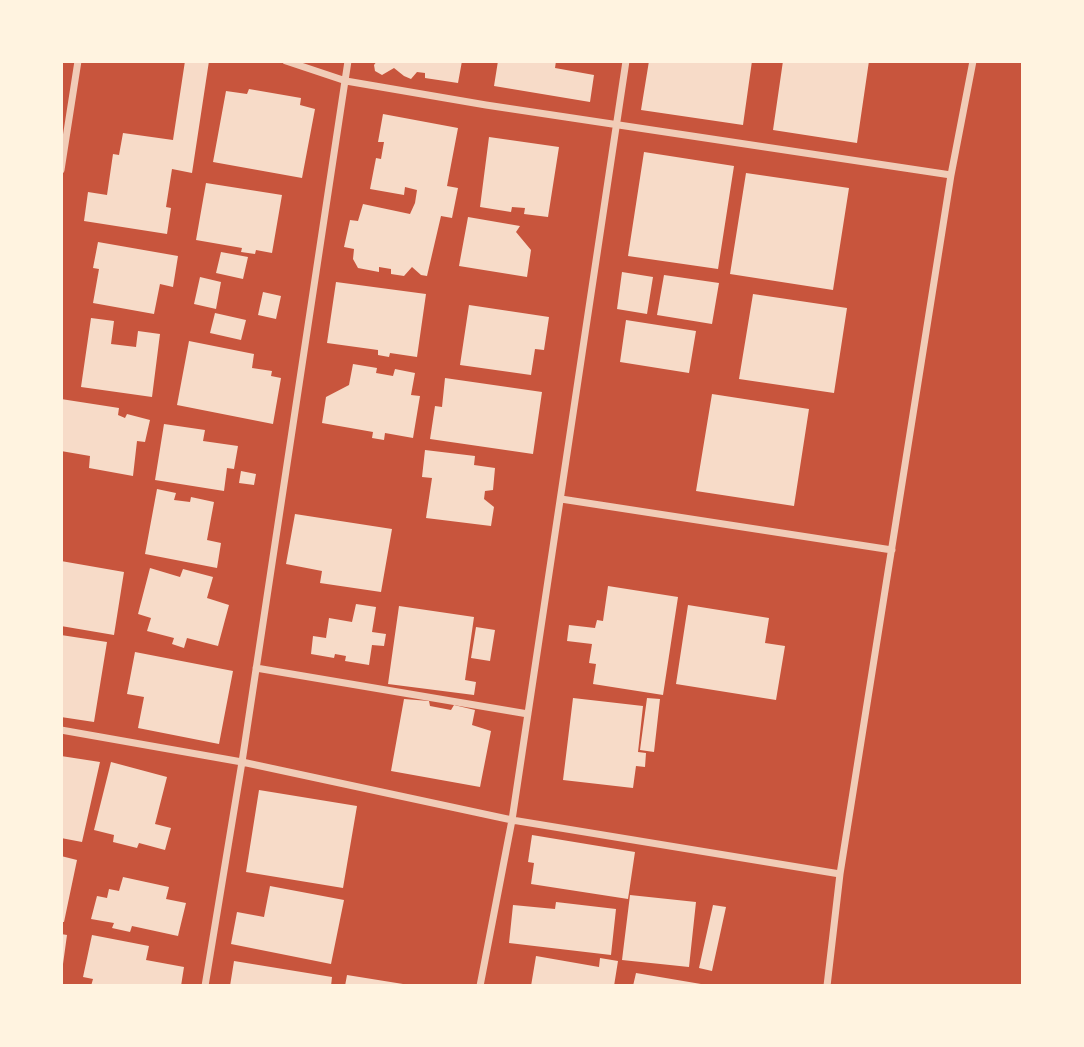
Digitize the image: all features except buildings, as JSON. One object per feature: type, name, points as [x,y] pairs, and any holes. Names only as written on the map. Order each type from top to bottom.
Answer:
[{"type":"street","points":[[61,170],[78,61]]},
{"type":"street","points":[[286,61],[346,81],[617,125],[951,174]]},
{"type":"street","points":[[205,986],[242,762],[348,61]]},
{"type":"street","points":[[480,986],[512,820],[626,61]]},
{"type":"street","points":[[827,986],[839,874],[951,174],[973,61]]},
{"type":"street","points":[[561,499],[892,550]]},
{"type":"street","points":[[256,668],[528,714]]},
{"type":"street","points":[[61,730],[242,762],[512,820],[839,874]]}]
